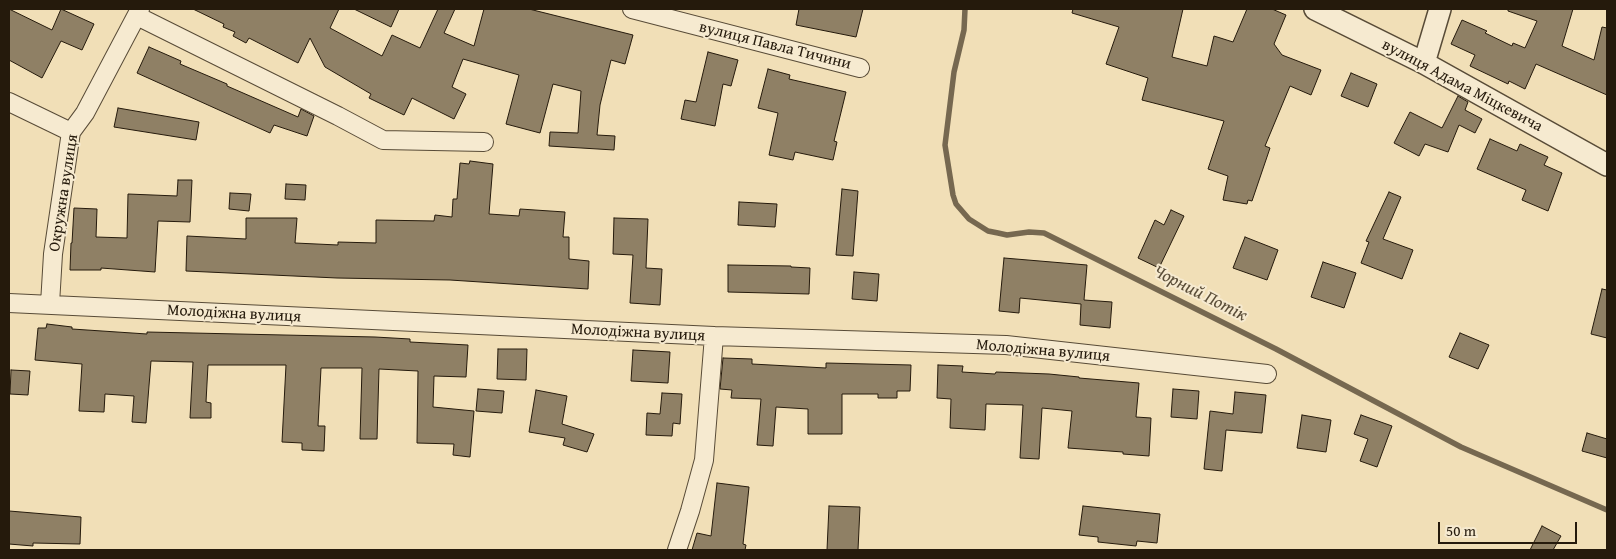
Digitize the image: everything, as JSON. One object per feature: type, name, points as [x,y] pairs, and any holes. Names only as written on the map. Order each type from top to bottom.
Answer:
[{"type":"street","name":"вулиця Павла Тичини","points":[[632,9],[860,68]]},
{"type":"street","name":"вулиця Адама Міцкевича","points":[[1315,9],[1424,63],[1607,165]]},
{"type":"street","points":[[1424,63],[1440,9]]},
{"type":"street","points":[[138,13],[383,140],[484,142]]},
{"type":"street","name":"Окружна вулиця","points":[[50,304],[53,254],[71,132],[85,113],[138,13]]},
{"type":"street","points":[[9,102],[71,132]]},
{"type":"street","name":"Молодіжна вулиця","points":[[9,303],[714,336],[1006,345],[1267,374]]},
{"type":"street","points":[[677,550],[704,460],[714,336]]},
{"type":"building","points":[[9,9],[52,30],[61,9],[94,24],[82,50],[61,41],[42,78],[9,60]]},
{"type":"building","points":[[193,9],[339,9],[330,28],[382,56],[392,35],[420,48],[438,9],[455,9],[444,33],[474,46],[484,9],[529,9],[633,35],[625,64],[611,60],[600,105],[597,135],[615,136],[614,150],[549,146],[550,132],[578,133],[581,91],[553,84],[540,133],[506,124],[519,75],[463,59],[452,87],[466,94],[454,119],[412,98],[404,115],[369,98],[371,94],[325,67],[310,38],[298,63],[249,38],[246,43],[233,36],[235,32],[223,27],[224,24]]},
{"type":"building","points":[[354,9],[399,9],[391,27]]},
{"type":"building","points":[[799,9],[863,9],[856,37],[796,25]]},
{"type":"building","points":[[1073,9],[1183,9],[1172,57],[1207,66],[1214,36],[1233,42],[1247,9],[1272,9],[1286,15],[1274,44],[1282,55],[1321,70],[1311,95],[1290,86],[1265,146],[1270,148],[1252,201],[1248,200],[1247,204],[1223,200],[1228,176],[1208,169],[1224,121],[1142,100],[1148,78],[1106,64],[1119,27],[1072,13]]},
{"type":"building","points":[[1508,9],[1573,9],[1562,46],[1594,60],[1602,27],[1607,28],[1607,95],[1536,64],[1525,89],[1509,81],[1508,84],[1470,66],[1475,55],[1451,44],[1462,20],[1487,31],[1485,33],[1512,46],[1513,43],[1525,48],[1537,21],[1508,11]]},
{"type":"building","points":[[149,47],[181,61],[180,64],[298,117],[301,109],[314,116],[307,136],[274,125],[270,133],[137,73]]},
{"type":"building","points":[[708,52],[738,60],[731,86],[723,84],[715,126],[681,119],[685,100],[696,102]]},
{"type":"building","points":[[768,69],[790,75],[789,79],[846,92],[834,141],[837,142],[833,160],[795,152],[793,160],[769,155],[778,113],[758,108]]},
{"type":"building","points":[[1351,73],[1377,84],[1368,107],[1341,96]]},
{"type":"building","points":[[1458,96],[1468,102],[1465,110],[1482,119],[1475,133],[1459,125],[1448,152],[1425,144],[1419,156],[1394,143],[1410,112],[1442,128]]},
{"type":"building","points":[[118,108],[199,122],[196,140],[114,127]]},
{"type":"building","points":[[1490,139],[1517,151],[1520,144],[1548,157],[1544,165],[1562,173],[1548,211],[1522,200],[1526,190],[1477,169]]},
{"type":"building","points":[[470,161],[493,164],[489,214],[519,216],[520,209],[565,212],[563,237],[569,237],[569,259],[589,261],[588,289],[450,280],[337,278],[186,271],[187,236],[246,239],[246,218],[297,218],[295,243],[338,245],[338,242],[376,243],[376,220],[434,221],[435,215],[452,217],[453,199],[457,199],[460,163],[469,164]]},
{"type":"building","points":[[178,180],[192,180],[190,222],[158,221],[155,272],[101,268],[101,270],[70,270],[74,208],[97,209],[96,237],[127,238],[128,194],[177,196]]},
{"type":"building","points":[[286,184],[306,185],[305,200],[285,199]]},
{"type":"building","points":[[842,189],[858,191],[853,256],[836,255]]},
{"type":"building","points":[[1389,192],[1401,197],[1383,239],[1413,250],[1402,279],[1361,263],[1369,242],[1366,241]]},
{"type":"building","points":[[230,193],[251,194],[249,211],[229,209]]},
{"type":"building","points":[[739,202],[777,204],[775,227],[738,225]]},
{"type":"building","points":[[1171,210],[1184,216],[1159,268],[1138,258],[1155,220],[1164,225]]},
{"type":"building","points":[[614,218],[648,219],[646,268],[662,269],[660,305],[630,303],[633,255],[613,254]]},
{"type":"building","points":[[1245,237],[1278,250],[1267,280],[1233,268]]},
{"type":"building","points":[[1004,258],[1087,265],[1084,300],[1112,302],[1110,328],[1080,325],[1081,304],[1020,298],[1019,313],[999,311]]},
{"type":"building","points":[[1323,262],[1356,273],[1344,308],[1311,297]]},
{"type":"building","points":[[728,265],[810,268],[809,294],[728,292]]},
{"type":"building","points":[[854,272],[879,274],[877,301],[852,299]]},
{"type":"building","points":[[1602,289],[1607,290],[1607,338],[1591,334]]},
{"type":"building","points":[[47,324],[72,327],[72,329],[147,334],[147,332],[375,337],[410,339],[410,342],[468,345],[466,377],[434,376],[433,407],[474,411],[470,457],[453,455],[454,444],[417,443],[418,371],[379,369],[377,439],[360,439],[362,368],[321,368],[318,426],[325,426],[324,451],[302,450],[302,443],[282,442],[286,365],[208,365],[206,402],[211,403],[211,418],[190,418],[193,362],[151,361],[146,423],[132,422],[134,396],[105,394],[104,412],[79,411],[82,364],[35,360],[38,328],[46,328]]},
{"type":"building","points":[[1460,333],[1489,345],[1478,369],[1449,357]]},
{"type":"building","points":[[498,349],[527,349],[526,380],[497,379]]},
{"type":"building","points":[[633,350],[670,352],[668,383],[631,381]]},
{"type":"building","points":[[723,358],[752,359],[752,364],[826,368],[826,363],[911,365],[910,391],[897,391],[897,398],[878,398],[878,394],[842,394],[842,434],[808,434],[808,409],[776,407],[773,446],[757,445],[761,399],[731,398],[732,390],[720,389]]},
{"type":"building","points":[[938,365],[963,366],[962,372],[1049,374],[1139,383],[1136,417],[1151,418],[1149,456],[1068,448],[1072,411],[1042,408],[1039,459],[1020,458],[1023,405],[986,404],[985,430],[950,428],[951,399],[937,398]]},
{"type":"building","points":[[11,370],[30,371],[28,395],[10,394]]},
{"type":"building","points":[[478,389],[504,391],[502,413],[476,411]]},
{"type":"building","points":[[1173,389],[1199,391],[1197,419],[1171,417]]},
{"type":"building","points":[[536,390],[567,396],[562,424],[594,434],[587,452],[563,445],[565,438],[529,432]]},
{"type":"building","points":[[1235,392],[1266,395],[1262,433],[1226,430],[1222,471],[1204,469],[1210,411],[1233,414]]},
{"type":"building","points":[[662,393],[682,394],[680,424],[673,423],[672,436],[646,435],[647,413],[660,414]]},
{"type":"building","points":[[1302,415],[1331,420],[1326,452],[1297,448]]},
{"type":"building","points":[[1361,415],[1392,426],[1377,467],[1360,461],[1368,439],[1354,434]]},
{"type":"building","points":[[1587,433],[1607,439],[1607,458],[1582,451]]},
{"type":"building","points":[[717,483],[749,487],[743,544],[746,545],[745,550],[692,550],[697,533],[711,536]]},
{"type":"building","points":[[829,506],[860,507],[858,550],[827,550]]},
{"type":"building","points":[[1083,506],[1160,514],[1157,543],[1137,541],[1136,546],[1098,542],[1098,537],[1079,535]]},
{"type":"building","points":[[9,511],[81,517],[80,544],[33,543],[33,546],[9,544]]},
{"type":"building","points":[[1542,526],[1561,536],[1553,550],[1530,550]]},
{"type":"waterway","name":"Чорний Потік","points":[[965,9],[964,30],[954,72],[945,145],[953,195],[956,204],[969,219],[988,231],[1007,235],[1029,232],[1044,233],[1276,349],[1461,447],[1607,510]]}]
